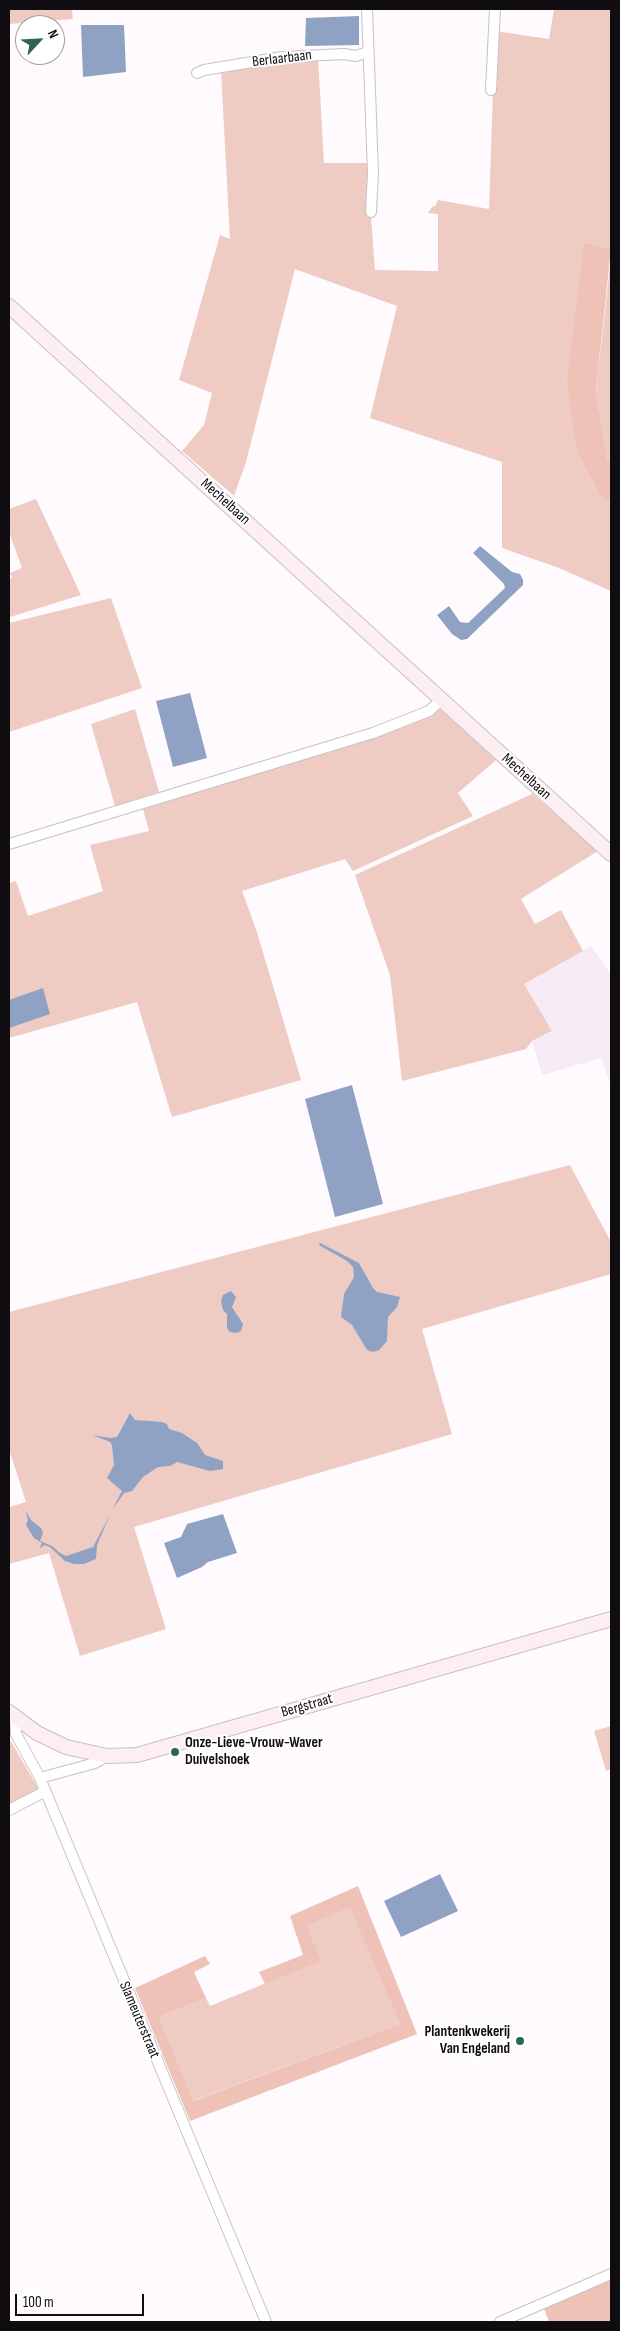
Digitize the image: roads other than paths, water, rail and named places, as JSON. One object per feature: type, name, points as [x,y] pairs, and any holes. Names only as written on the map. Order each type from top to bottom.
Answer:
[{"type":"street","points":[[366,9],[373,173],[371,212]]},
{"type":"street","points":[[491,90],[495,9]]},
{"type":"street","name":"Berlaarbaan","points":[[197,74],[204,70],[282,58],[344,54],[356,56],[368,52]]},
{"type":"street","name":"Mechelbaan","points":[[9,306],[611,854]]},
{"type":"street","points":[[9,844],[373,733],[429,711],[441,700]]},
{"type":"street","name":"Bergstraat","points":[[12,1715],[51,1741],[80,1751],[107,1756],[138,1755],[611,1619]]},
{"type":"street","name":"Slameuterstraat","points":[[12,1715],[16,1734],[40,1778],[44,1792],[266,2322]]},
{"type":"street","points":[[40,1778],[95,1763],[107,1756]]},
{"type":"street","points":[[9,1810],[44,1792]]},
{"type":"street","points":[[500,2322],[611,2274]]},
{"type":"water","points":[[359,16],[359,45],[305,46],[306,18]]},
{"type":"water","points":[[81,25],[124,25],[126,72],[83,77]]},
{"type":"water","points":[[480,546],[512,572],[520,574],[523,585],[467,639],[461,640],[452,634],[437,615],[449,606],[460,622],[468,623],[505,588],[504,584],[473,553]]},
{"type":"water","points":[[190,693],[207,758],[173,767],[156,701]]},
{"type":"water","points":[[43,988],[50,1014],[9,1028],[9,1000]]},
{"type":"water","points":[[352,1085],[383,1204],[335,1217],[305,1099]]},
{"type":"water","points":[[320,1243],[359,1263],[377,1292],[400,1297],[397,1307],[388,1317],[387,1341],[379,1350],[373,1352],[367,1350],[352,1325],[341,1317],[344,1294],[354,1277],[353,1267],[347,1261],[319,1245]]},
{"type":"water","points":[[231,1291],[236,1297],[232,1307],[243,1324],[241,1331],[237,1333],[230,1332],[227,1328],[227,1314],[223,1310],[221,1301],[223,1295]]},
{"type":"water","points":[[130,1413],[135,1420],[162,1422],[167,1424],[169,1429],[182,1433],[197,1443],[205,1455],[223,1461],[223,1469],[210,1471],[177,1462],[170,1466],[158,1467],[143,1477],[132,1491],[124,1493],[112,1510],[122,1491],[107,1478],[114,1465],[112,1445],[110,1442],[93,1435],[110,1438],[117,1437]]},
{"type":"water","points":[[25,1510],[31,1520],[41,1528],[43,1533],[40,1541],[52,1546],[66,1556],[93,1547],[110,1515],[97,1545],[96,1559],[84,1564],[74,1564],[65,1561],[50,1547],[44,1545],[39,1549],[42,1543],[34,1538],[26,1525],[28,1519]]},
{"type":"water","points":[[223,1514],[237,1553],[208,1562],[202,1567],[177,1578],[164,1543],[181,1537],[187,1524]]},
{"type":"water","points":[[440,1874],[458,1911],[401,1937],[384,1901]]},
{"type":"place","name":"Onze-Lieve-Vrouw-Waver Duivelshoek","points":[[175,1752]]},
{"type":"place","name":"Plantenkwekerij Van Engeland","points":[[520,2041]]}]
